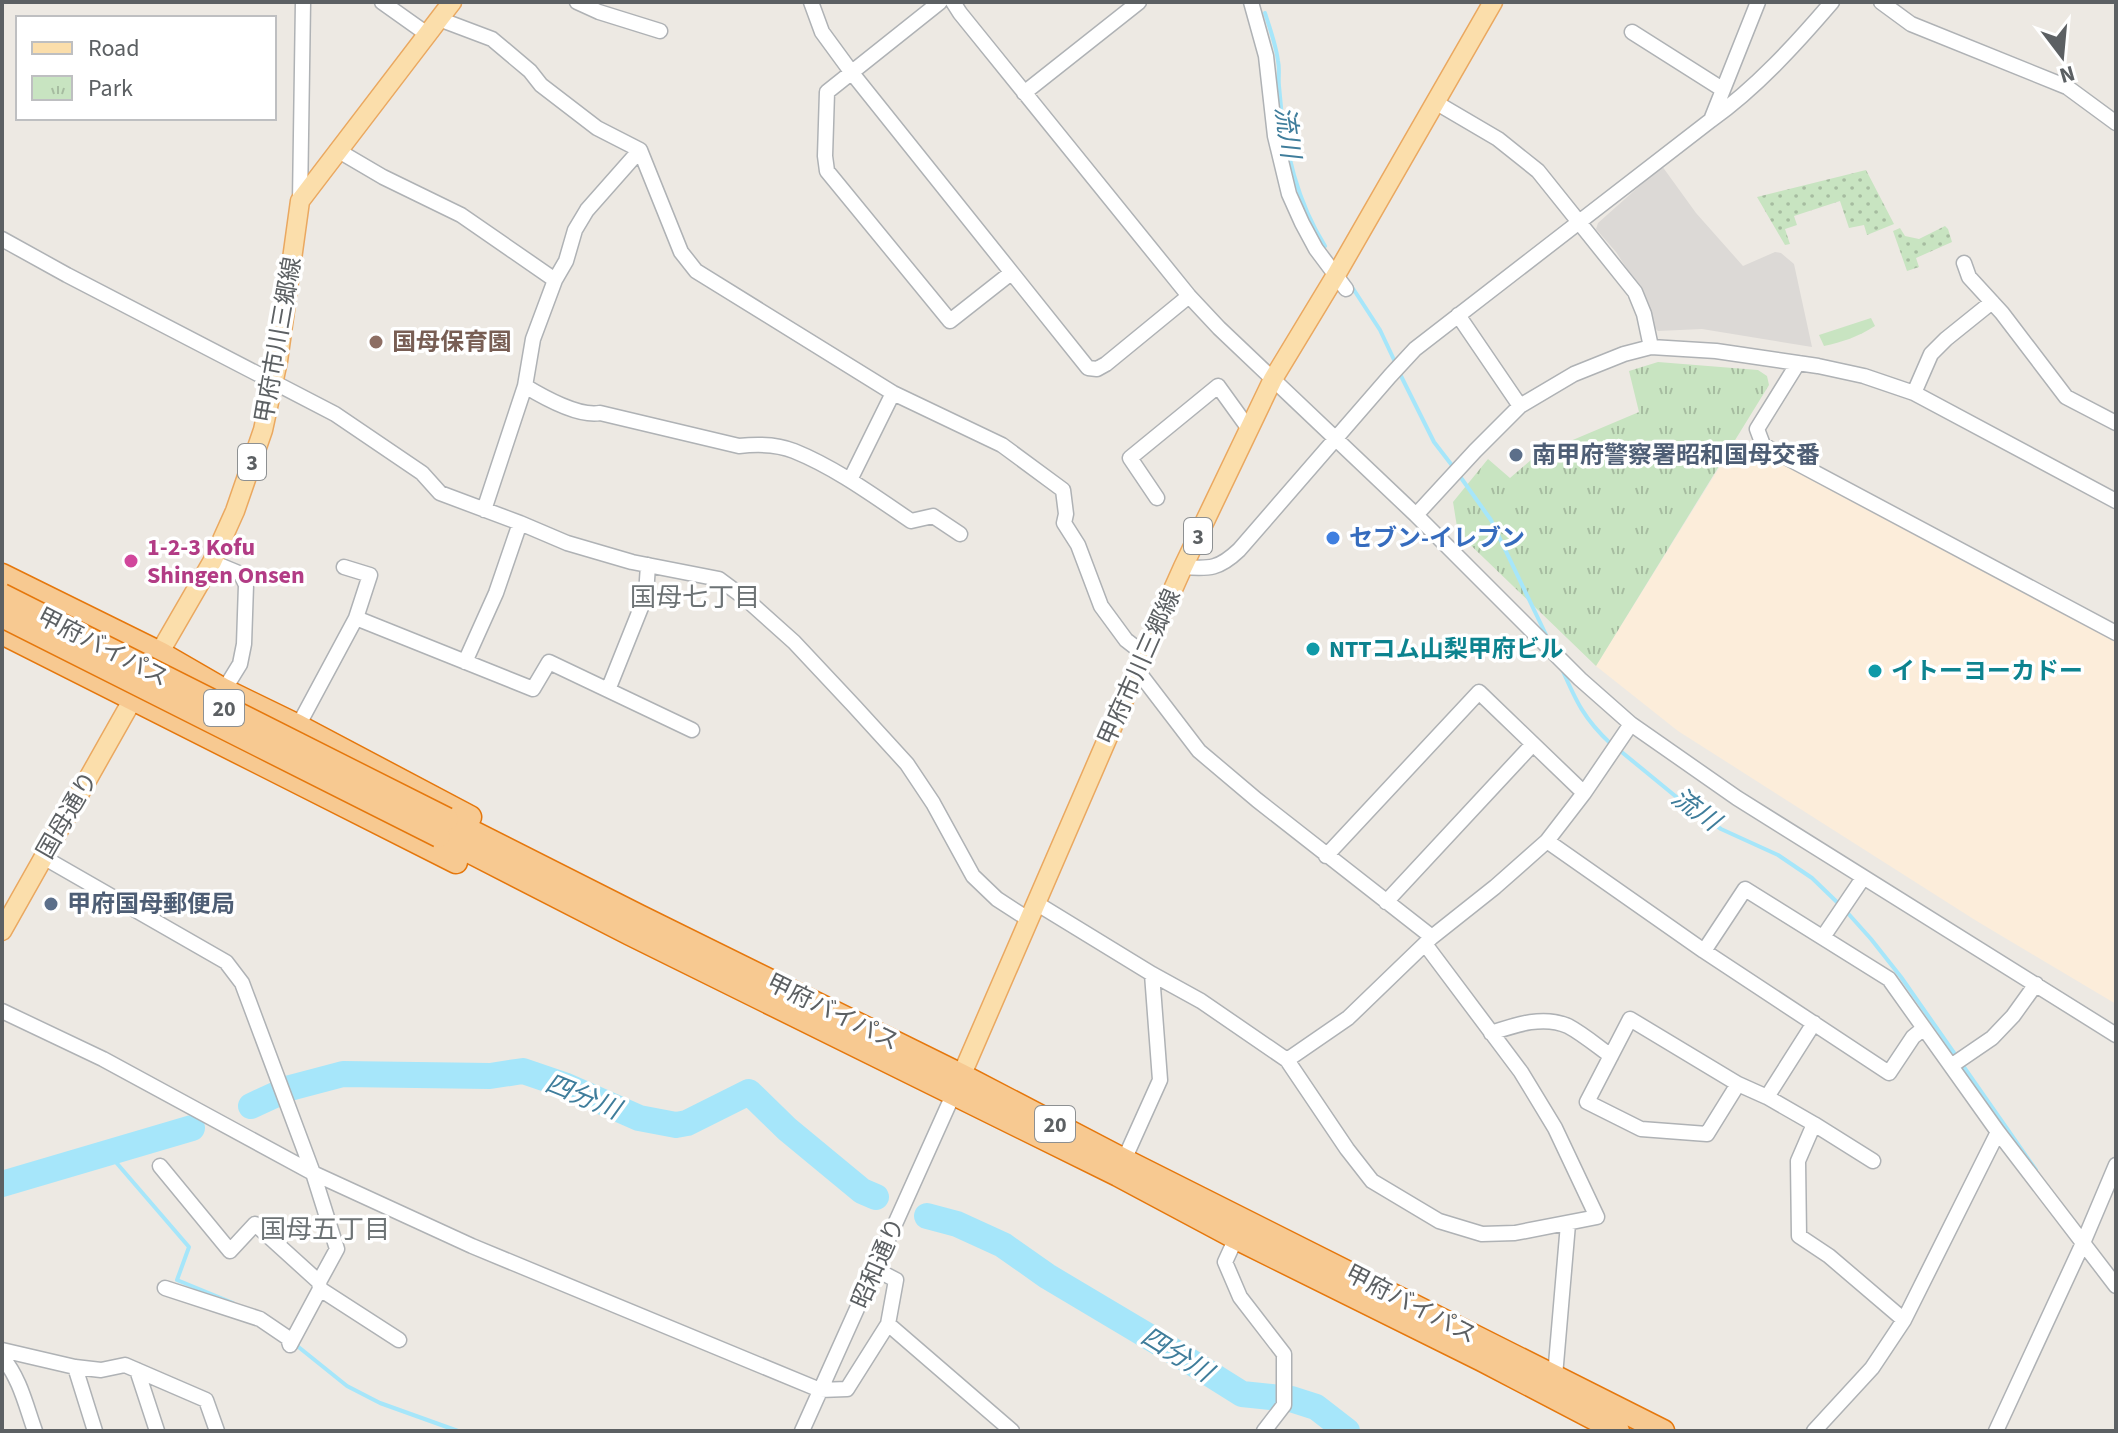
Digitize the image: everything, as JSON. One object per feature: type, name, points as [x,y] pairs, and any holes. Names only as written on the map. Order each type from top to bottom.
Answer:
[{"type":"highway","points":[[2,575],[160,653],[224,690],[581,872],[634,925]]},
{"type":"highway","name":"甲府バイパス","points":[[2,595],[443,828],[634,925],[957,1085],[1124,1160],[1663,1431]]},
{"type":"highway","name":"甲府バイパス","points":[[2,616],[443,828]]},
{"type":"highway","points":[[2,633],[558,914],[634,925]]},
{"type":"highway","name":"甲府バイパス","points":[[957,1085],[1236,1238],[1618,1431]]},
{"type":"main road","name":"甲府市川三郷線","points":[[132,699],[212,562],[235,511],[258,444],[274,383],[300,201],[452,2]]},
{"type":"main road","name":"甲府市川三郷線","points":[[957,1085],[1140,662],[1273,379],[1341,282],[1435,102],[1493,2]]},
{"type":"main road","name":"国母通り","points":[[2,931],[132,699]]},
{"type":"street","points":[[300,201],[303,2]]},
{"type":"street","points":[[382,2],[427,34]]},
{"type":"street","points":[[577,2],[660,31]]},
{"type":"street","points":[[811,2],[822,32],[852,73],[1088,368],[1097,369],[1106,364],[1189,296]]},
{"type":"street","points":[[940,2],[827,92],[827,171],[950,321],[1011,273]]},
{"type":"street","points":[[953,2],[1189,296],[1580,679],[1631,724],[1724,789],[2116,1035]]},
{"type":"street","points":[[1024,93],[1139,2]]},
{"type":"street","points":[[1711,120],[1758,2]]},
{"type":"street","points":[[1183,567],[1210,569],[1225,563],[1415,349],[1730,106],[1832,2]]},
{"type":"street","points":[[1881,2],[1911,24],[2067,87],[2116,123]]},
{"type":"street","points":[[1255,3],[1266,56],[1275,136],[1289,194],[1309,236],[1341,282]]},
{"type":"street","points":[[2,239],[335,414],[422,473],[440,493],[567,543],[648,565],[719,579],[794,642],[907,764],[933,803],[973,876],[997,899],[1032,911],[1201,1001],[1287,1060],[1372,1181],[1409,1204],[1439,1221],[1482,1234],[1515,1233],[1597,1217],[1555,1128],[1521,1072],[1428,941],[1386,902],[1199,751],[1101,606],[1078,545],[1064,523],[1063,490],[1002,445],[893,393],[696,271],[681,252],[640,150],[597,128],[541,85],[530,71],[492,39],[439,19]]},
{"type":"street","points":[[1632,32],[1722,89]]},
{"type":"street","points":[[1435,102],[1498,139],[1538,171],[1635,292],[1644,314],[1651,347]]},
{"type":"street","points":[[337,150],[383,177],[461,215],[555,280]]},
{"type":"street","points":[[484,510],[525,386],[533,339],[555,280],[566,261],[575,230],[587,210],[640,150]]},
{"type":"street","points":[[1964,263],[1969,277],[2066,397],[2116,423]]},
{"type":"street","points":[[1914,393],[1931,354],[1992,302]]},
{"type":"street","points":[[1458,315],[1520,406]]},
{"type":"street","points":[[1416,515],[1520,406],[1574,374],[1651,347],[1716,351],[1864,376],[1914,393],[2116,501]]},
{"type":"street","points":[[1798,363],[1757,429],[1763,445],[2116,633]]},
{"type":"street","points":[[525,386],[541,396],[590,415],[600,413],[739,446],[762,444],[792,450],[850,480],[911,521],[933,516],[960,534]]},
{"type":"street","points":[[1157,498],[1130,458],[1218,386],[1249,429]]},
{"type":"street","points":[[850,480],[893,393]]},
{"type":"street","points":[[465,662],[496,593],[520,523]]},
{"type":"street","points":[[212,562],[241,574],[246,585],[246,617],[240,664],[224,690]]},
{"type":"street","points":[[608,690],[646,595],[648,565]]},
{"type":"street","points":[[298,726],[356,618],[370,575],[344,567]]},
{"type":"street","points":[[356,618],[533,689],[549,662],[692,730]]},
{"type":"street","points":[[1326,856],[1479,692],[1584,793]]},
{"type":"street","points":[[1287,1060],[1348,1018],[1428,941],[1547,841],[1631,724]]},
{"type":"street","points":[[1386,902],[1532,745]]},
{"type":"street","points":[[1547,841],[1704,951],[1889,1073],[1913,1037],[1924,1028]]},
{"type":"street","points":[[43,857],[226,962],[242,983],[313,1173],[337,1249],[290,1345],[288,1338],[260,1319],[165,1288]]},
{"type":"street","points":[[1823,937],[1863,878]]},
{"type":"street","points":[[1704,951],[1745,889],[1889,979],[1998,1132],[2116,1286]]},
{"type":"street","points":[[1124,1160],[1160,1080],[1152,974]]},
{"type":"street","points":[[1951,1066],[1992,1038],[2036,984]]},
{"type":"street","points":[[2,1011],[103,1059],[313,1173],[472,1246],[820,1390],[847,1389],[888,1324],[896,1280],[875,1269]]},
{"type":"street","points":[[1738,1084],[1707,1134],[1641,1129],[1587,1102],[1630,1019],[1873,1161]]},
{"type":"street","points":[[1491,1033],[1522,1023],[1566,1025],[1611,1056]]},
{"type":"street","points":[[1767,1097],[1814,1023]]},
{"type":"street","name":"昭和通り","points":[[802,1431],[957,1085]]},
{"type":"street","points":[[1814,1124],[1798,1161],[1799,1236],[1829,1256],[1904,1320]]},
{"type":"street","points":[[1814,1431],[1872,1368],[1904,1320],[1998,1132]]},
{"type":"street","points":[[1996,1431],[2116,1165]]},
{"type":"street","points":[[160,1166],[230,1251],[255,1224],[320,1285],[399,1340]]},
{"type":"street","points":[[1555,1376],[1568,1224]]},
{"type":"street","points":[[1236,1238],[1225,1262],[1240,1297],[1284,1354],[1284,1405],[1264,1431]]},
{"type":"street","points":[[888,1324],[1012,1431]]},
{"type":"street","points":[[2,1350],[75,1367],[101,1370],[125,1365],[206,1400],[217,1431]]},
{"type":"street","points":[[2,1357],[19,1384],[35,1431]]},
{"type":"street","points":[[75,1367],[95,1431]]},
{"type":"street","points":[[137,1370],[157,1431]]},
{"type":"shaded area","points":[[1662,166],[1696,213],[1743,266],[1775,252],[1794,264],[1812,347],[1702,329],[1658,331],[1653,327],[1644,295],[1616,252],[1596,229],[1598,223]]},
{"type":"shaded area","points":[[1737,439],[2116,641],[2116,1004],[1975,920],[1678,731],[1596,666]]},
{"type":"green space","points":[[1866,170],[1894,224],[1867,235],[1864,225],[1849,228],[1840,201],[1794,216],[1797,225],[1785,229],[1790,244],[1785,245],[1757,197]]},
{"type":"green space","points":[[1945,226],[1952,242],[1916,258],[1919,267],[1907,271],[1893,231],[1900,228],[1905,236],[1919,239]]},
{"type":"green space","points":[[1871,318],[1875,326],[1844,341],[1824,346],[1819,335]]},
{"type":"green space","points":[[1658,362],[1758,370],[1767,376],[1769,385],[1596,666],[1458,533],[1453,502],[1488,459],[1510,478],[1547,446],[1553,451],[1639,412],[1629,371]]},
{"type":"waterway","name":"流川","points":[[1265,13],[1277,55],[1284,128],[1292,169],[1306,209],[1325,246]]},
{"type":"waterway","name":"流川","points":[[1352,287],[1380,330],[1396,364]]},
{"type":"waterway","name":"流川","points":[[1399,372],[1434,442],[1454,468]]},
{"type":"waterway","name":"流川","points":[[1459,475],[1491,520],[1548,639]]},
{"type":"waterway","name":"流川","points":[[1562,669],[1582,709],[1611,744]]},
{"type":"waterway","name":"流川","points":[[1618,749],[1685,804],[1721,829],[1778,855],[1812,878],[1839,904]]},
{"type":"waterway","name":"流川","points":[[1845,910],[1901,977],[2036,1170]]},
{"type":"waterway","name":"四分川","points":[[251,1106],[290,1088],[343,1074],[490,1076],[523,1071],[564,1085],[639,1118],[676,1125],[687,1123],[749,1092],[787,1129],[862,1191],[876,1197]]},
{"type":"waterway","name":"四分川","points":[[2,1184],[192,1128]]},
{"type":"waterway","points":[[108,1153],[189,1247],[177,1280],[233,1303]]},
{"type":"waterway","name":"四分川","points":[[927,1216],[957,1224],[1003,1245],[1047,1276],[1242,1394],[1291,1399],[1316,1407],[1347,1431]]},
{"type":"waterway","points":[[296,1345],[347,1386],[380,1403],[458,1431]]},
{"type":"place","name":"国母保育園","points":[[376,342]]},
{"type":"place","name":"南甲府警察署昭和国母交番","points":[[1516,455]]},
{"type":"place","name":"セブン-イレブン","points":[[1333,538]]},
{"type":"place","name":"1-2-3 Kofu Shingen Onsen","points":[[131,561]]},
{"type":"place","name":"NTTコム山梨甲府ビル","points":[[1313,649]]},
{"type":"place","name":"イトーヨーカドー","points":[[1875,671]]},
{"type":"place","name":"甲府国母郵便局","points":[[51,904]]},
{"type":"district","name":"国母七丁目","points":[[695,597]]},
{"type":"district","name":"国母五丁目","points":[[325,1229]]}]
